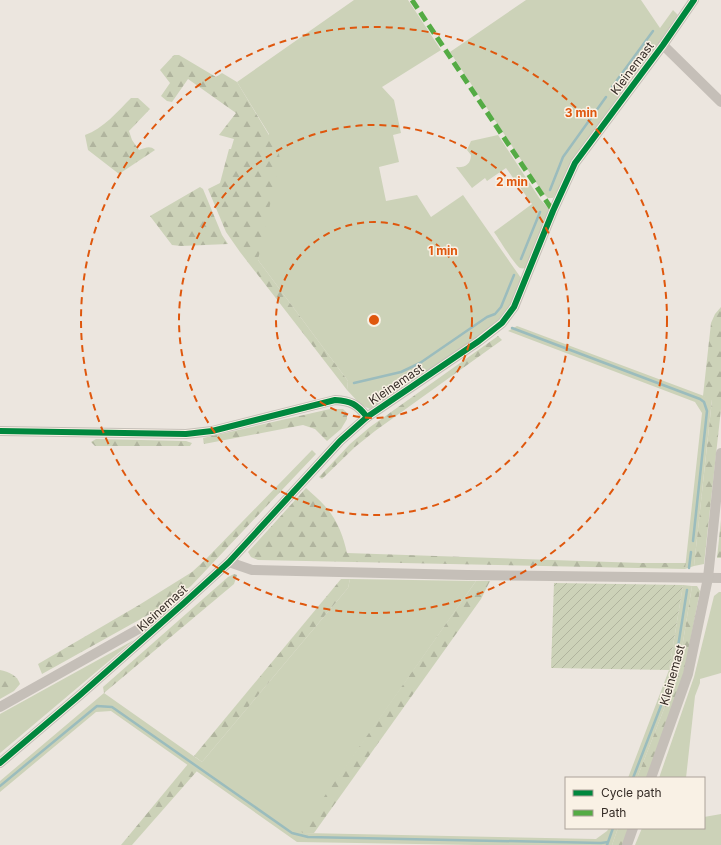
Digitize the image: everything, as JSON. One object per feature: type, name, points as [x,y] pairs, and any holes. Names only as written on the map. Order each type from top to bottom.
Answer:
[{"type":"street","name":"Kleinemast","points":[[0,762],[80,695],[184,604],[229,562],[340,441],[367,417],[479,341],[502,323],[514,307],[553,211],[575,163],[663,45],[694,0]]},
{"type":"street","name":"Kleinemast","points":[[663,45],[721,102]]},
{"type":"street","points":[[0,431],[186,434],[212,430],[335,400],[351,402],[360,408],[367,417]]},
{"type":"street","name":"Kleinemast","points":[[651,777],[688,674],[708,578],[721,454]]},
{"type":"street","points":[[229,562],[252,570],[467,575],[721,578]]},
{"type":"street","name":"Kleinemast","points":[[0,707],[184,604]]},
{"type":"street","points":[[627,845],[633,829]]},
{"type":"green space","points":[[354,0],[408,0],[441,50],[382,87],[394,100],[401,133],[393,135],[399,162],[379,167],[386,201],[417,195],[431,217],[463,195],[521,278],[512,304],[494,326],[370,409],[361,405],[347,390],[348,381],[258,260],[269,134],[237,82]]},
{"type":"green space","points":[[526,0],[641,0],[660,28],[673,10],[678,15],[553,198],[548,198],[543,193],[450,52]]},
{"type":"green space","points":[[174,55],[179,55],[216,77],[222,73],[237,82],[278,150],[280,159],[258,260],[348,381],[347,390],[226,232],[208,189],[220,183],[229,149],[231,149],[234,139],[219,135],[236,113],[188,79],[172,102],[167,101],[161,96],[170,83],[160,70]]},
{"type":"green space","points":[[131,98],[138,98],[150,109],[129,131],[132,140],[139,150],[149,147],[155,150],[119,174],[88,150],[85,135],[98,129]]},
{"type":"green space","points":[[498,135],[540,199],[549,209],[526,268],[520,268],[517,266],[494,232],[532,204],[506,168],[487,181],[485,178],[472,188],[456,167],[462,167],[469,163],[471,155],[467,150],[471,141]]},
{"type":"green space","points":[[200,187],[203,189],[222,235],[228,244],[172,245],[150,216]]},
{"type":"green space","points":[[721,307],[721,409],[704,564],[694,566],[712,400],[703,396],[711,323],[715,314]]},
{"type":"green space","points":[[517,326],[712,399],[694,566],[685,569],[702,413],[695,402],[508,331]]},
{"type":"green space","points":[[498,336],[502,340],[375,431],[355,447],[322,479],[319,477],[350,444],[370,427]]},
{"type":"green space","points":[[330,409],[343,409],[347,413],[347,419],[341,429],[327,441],[315,429],[303,425],[204,444],[203,438]]},
{"type":"green space","points":[[96,439],[186,441],[192,443],[190,446],[95,446],[91,442]]},
{"type":"green space","points":[[312,450],[316,454],[191,586],[155,611],[42,674],[38,664],[192,572]]},
{"type":"green space","points":[[306,488],[329,510],[333,516],[344,540],[347,553],[641,563],[686,563],[685,569],[258,560],[251,557],[248,552]]},
{"type":"green space","points":[[721,520],[721,558],[717,558]]},
{"type":"green space","points":[[234,574],[237,575],[234,584],[104,693],[103,687],[228,577]]},
{"type":"green space","points":[[341,579],[350,579],[348,588],[202,762],[194,756]]},
{"type":"green space","points":[[350,579],[476,581],[301,831],[304,833],[596,839],[608,829],[618,829],[612,845],[476,845],[297,842],[111,711],[96,712],[0,792],[0,781],[104,693],[202,762],[348,588]]},
{"type":"green space","points":[[476,581],[490,581],[481,599],[314,833],[303,833],[300,831]]},
{"type":"green space","points":[[554,583],[683,585],[669,670],[551,668]]},
{"type":"green space","points":[[683,585],[692,586],[678,673],[637,777],[628,777],[669,670]]},
{"type":"green space","points":[[692,586],[697,586],[700,591],[684,673],[647,777],[637,777],[678,673]]},
{"type":"green space","points":[[721,592],[721,673],[700,679],[695,696],[686,777],[659,777],[694,677],[714,596]]},
{"type":"green space","points":[[134,640],[0,753],[0,714]]},
{"type":"green space","points":[[0,670],[12,674],[17,678],[20,684],[14,691],[0,699]]},
{"type":"green space","points":[[188,764],[197,771],[132,845],[121,845]]},
{"type":"green space","points":[[721,814],[721,845],[635,845],[642,829],[705,829],[705,817]]},
{"type":"green space","points":[[618,829],[630,829],[624,845],[612,845]]},
{"type":"waterway","points":[[612,87],[653,31]]},
{"type":"waterway","points":[[550,190],[563,157],[606,97]]},
{"type":"waterway","points":[[521,259],[540,212]]},
{"type":"waterway","points":[[354,383],[401,372],[420,363],[487,317],[495,314],[501,307],[514,275]]},
{"type":"waterway","points":[[512,328],[700,399],[704,402],[707,411],[693,541]]},
{"type":"waterway","points":[[689,568],[691,552]]},
{"type":"waterway","points":[[633,777],[674,672],[687,590]]},
{"type":"waterway","points":[[0,786],[97,706],[112,707],[292,833],[308,837],[608,842]]},
{"type":"waterway","points":[[607,845],[613,829]]},
{"type":"marked path","points":[[412,0],[553,211]]},
{"type":"cycle path","points":[[0,763],[80,695],[229,562],[340,441],[367,417],[479,341],[502,323],[514,307],[553,211],[575,163],[663,45],[694,0]]},
{"type":"cycle path","points":[[0,431],[186,434],[212,431],[335,400],[353,404],[367,417]]}]
